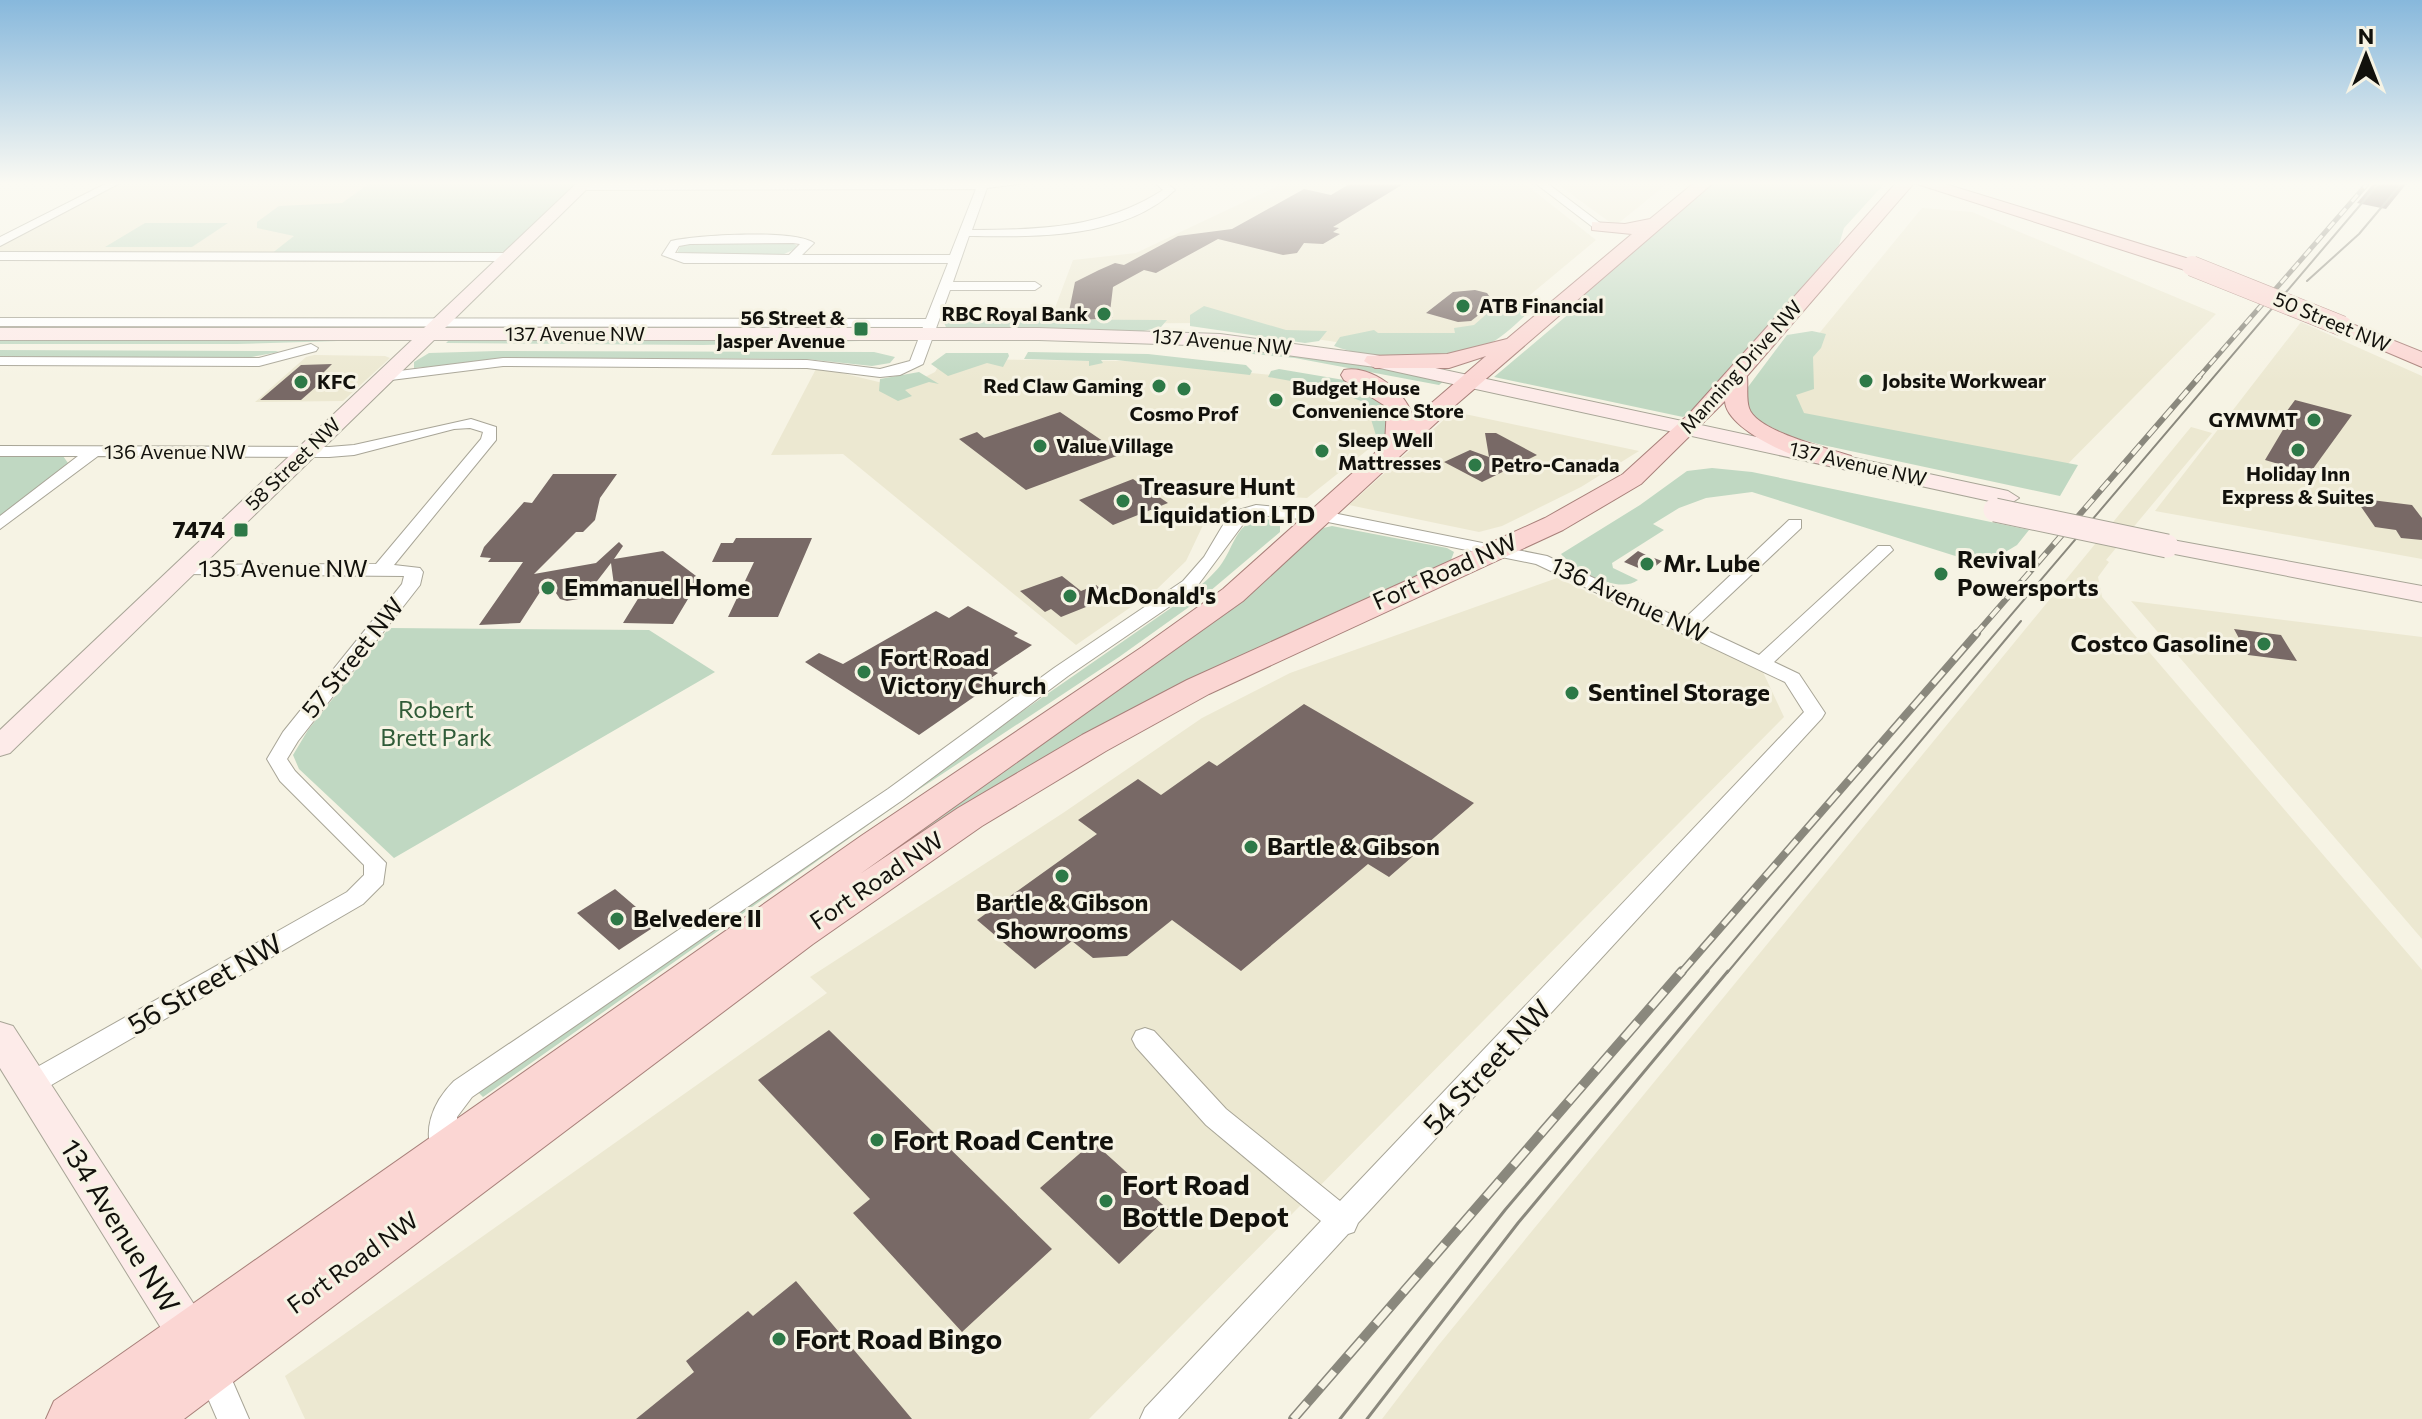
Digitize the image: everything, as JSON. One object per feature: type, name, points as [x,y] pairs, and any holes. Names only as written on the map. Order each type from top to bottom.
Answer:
[{"type":"main road","name":"58 Street NW","points":[[0,746],[517,249]]},
{"type":"main road","points":[[1615,249],[1616,256]]},
{"type":"main road","points":[[1461,388],[1624,249]]},
{"type":"main road","name":"Manning Drive NW","points":[[1681,434],[1847,249]]},
{"type":"main road","name":"50 Street NW","points":[[2149,249],[2422,349]]},
{"type":"main road","name":"50 Street NW","points":[[2344,321],[2422,360]]},
{"type":"main road","points":[[1375,361],[1429,363],[1460,359],[1526,332]]},
{"type":"main road","name":"137 Avenue NW","points":[[0,334],[926,335],[1177,344],[1352,375],[1461,388],[2422,594]]},
{"type":"main road","name":"137 Avenue NW","points":[[0,347],[311,348],[428,335]]},
{"type":"main road","name":"137 Avenue NW","points":[[926,335],[993,348],[1268,344],[1375,361],[1461,388]]},
{"type":"main road","points":[[1352,375],[1396,401],[1403,420],[1397,445]]},
{"type":"main road","points":[[1736,376],[1737,410],[1750,424],[1772,436],[1842,461]]},
{"type":"main road","name":"Fort Road NW","points":[[141,1419],[200,1352],[445,1152],[886,855],[1233,595],[1461,388]]},
{"type":"main road","name":"137 Avenue NW","points":[[1681,434],[1842,461],[2001,504]]},
{"type":"main road","name":"Fort Road NW","points":[[72,1419],[200,1352],[799,934],[886,855],[1198,687],[1608,495],[1681,434]]},
{"type":"main road","name":"137 Avenue NW","points":[[2172,540],[2422,576]]},
{"type":"main road","name":"134 Avenue NW","points":[[0,1037],[32,1083],[93,1188],[200,1352]]},
{"type":"street","points":[[672,249],[668,255],[678,259],[955,259]]},
{"type":"street","points":[[792,259],[802,249]]},
{"type":"street","points":[[926,335],[959,249]]},
{"type":"street","points":[[0,256],[509,257]]},
{"type":"street","points":[[945,286],[1035,286]]},
{"type":"street","name":"137 Avenue NW","points":[[0,322],[428,335],[926,335],[916,364],[895,372],[807,364],[503,362],[383,377]]},
{"type":"street","name":"137 Avenue NW","points":[[0,361],[259,362],[311,348]]},
{"type":"street","name":"136 Avenue NW","points":[[0,451],[354,450],[462,424],[491,430]]},
{"type":"street","name":"57 Street NW","points":[[381,569],[488,440],[491,430]]},
{"type":"street","points":[[0,524],[93,452]]},
{"type":"street","points":[[445,1152],[441,1118],[448,1103],[463,1089],[896,794],[1189,585],[1199,576],[1241,515],[1256,510],[1273,510],[1323,516]]},
{"type":"street","name":"136 Avenue NW","points":[[1323,516],[1541,560],[1792,678],[1815,713]]},
{"type":"street","points":[[1686,627],[1795,524]]},
{"type":"street","points":[[1763,662],[1884,550]]},
{"type":"street","name":"135 Avenue NW","points":[[184,569],[381,569]]},
{"type":"street","name":"57 Street NW","points":[[375,878],[375,863],[287,776],[277,759],[290,737],[416,577],[414,572],[381,569]]},
{"type":"street","name":"54 Street NW","points":[[1156,1419],[1344,1222],[1815,713]]},
{"type":"street","name":"56 Street NW","points":[[32,1083],[355,898],[375,878]]},
{"type":"street","points":[[1145,1039],[1216,1117],[1344,1222]]},
{"type":"street","name":"134 Avenue NW","points":[[200,1352],[233,1419]]},
{"type":"shaded area","points":[[0,249],[278,249],[271,254],[0,254]]},
{"type":"shaded area","points":[[1144,249],[1585,249],[1476,340],[1343,343],[1207,323],[1049,324],[1073,260],[1136,253]]},
{"type":"shaded area","points":[[1888,249],[2061,249],[2216,314],[2050,482],[1822,434],[1766,398]]},
{"type":"shaded area","points":[[2301,322],[2422,376],[2422,559],[2155,511]]},
{"type":"shaded area","points":[[306,357],[390,358],[343,401],[255,402]]},
{"type":"shaded area","points":[[943,359],[1125,361],[1283,376],[1352,392],[1368,403],[1378,422],[1375,444],[1307,498],[1268,496],[1231,499],[1205,521],[1186,561],[1157,589],[1076,645],[843,454],[771,455],[817,367],[887,384],[919,380],[935,372]]},
{"type":"shaded area","points":[[1460,413],[1639,451],[1581,487],[1502,526],[1479,532],[1349,505],[1447,417]]},
{"type":"shaded area","points":[[2191,427],[2212,433],[2106,560],[2109,562],[2098,577],[2102,597],[2422,970],[2422,1419],[1382,1419],[1437,1347]]},
{"type":"shaded area","points":[[1557,578],[1762,670],[1784,717],[1089,1419],[305,1419],[285,1376],[827,993],[810,977],[1063,813],[1202,718],[1290,673]]},
{"type":"shaded area","points":[[2131,601],[2422,637],[2422,939]]},
{"type":"green space","points":[[277,249],[508,249],[492,254],[271,254]]},
{"type":"green space","points":[[679,249],[794,249],[780,256],[676,255]]},
{"type":"green space","points":[[1632,249],[1835,249],[1702,402],[1683,417],[1494,377],[1571,312],[1590,284]]},
{"type":"green space","points":[[1506,297],[1526,304],[1529,312],[1497,339],[1468,352],[1408,359],[1368,355],[1334,346],[1340,337],[1374,330],[1378,333],[1455,333],[1454,328],[1474,325]]},
{"type":"green space","points":[[1204,306],[1286,330],[1327,331],[1319,341],[1305,343],[1190,326],[1190,315]]},
{"type":"green space","points":[[942,319],[1167,320],[1161,327],[1139,332],[953,329],[946,327]]},
{"type":"green space","points":[[0,325],[416,326],[329,327],[325,330],[0,329]]},
{"type":"green space","points":[[455,326],[909,326],[463,330],[454,327]]},
{"type":"green space","points":[[1812,331],[1826,334],[1821,348],[1813,357],[1814,389],[1796,395],[1804,413],[2078,465],[2060,496],[1818,444],[1789,436],[1747,415],[1742,395],[1787,335]]},
{"type":"green space","points":[[0,336],[405,339],[237,344],[0,344]]},
{"type":"green space","points":[[449,340],[898,340],[703,345],[446,343]]},
{"type":"green space","points":[[1201,344],[1333,357],[1444,381],[1439,385],[1295,358],[1220,351]]},
{"type":"green space","points":[[0,350],[279,352],[241,359],[0,358]]},
{"type":"green space","points":[[874,352],[895,357],[890,363],[872,366],[806,359],[537,358],[414,368],[414,362],[429,353]]},
{"type":"green space","points":[[1028,352],[1148,354],[1246,365],[1252,371],[1250,375],[1116,360],[1101,360],[1103,363],[1089,366],[1089,361],[1024,359]]},
{"type":"green space","points":[[946,353],[1008,353],[1009,356],[1003,367],[987,363],[948,376],[931,364]]},
{"type":"green space","points":[[1279,369],[1344,380],[1388,399],[1391,427],[1378,442],[1366,403],[1325,387],[1268,377],[1271,371]]},
{"type":"green space","points":[[919,372],[939,384],[929,382],[905,390],[912,396],[898,401],[879,391],[880,379]]},
{"type":"green space","points":[[0,456],[63,456],[68,463],[0,516]]},
{"type":"green space","points":[[1712,468],[1752,472],[2029,530],[2017,545],[1984,565],[1752,492],[1706,498],[1679,508],[1653,524],[1664,530],[1612,563],[1613,568],[1638,580],[1630,584],[1620,585],[1598,579],[1561,554],[1640,505],[1687,471]]},
{"type":"green space","points":[[1260,517],[1280,523],[1280,532],[1203,597],[1119,657],[915,792],[483,1097],[477,1091],[1191,594],[1220,566],[1240,531]]},
{"type":"green space","points":[[1332,526],[1447,548],[1454,552],[1451,560],[1270,642],[1150,701],[915,841],[911,838],[1319,529]]},
{"type":"green space","name":"Robert Brett Park","points":[[389,628],[649,630],[715,672],[394,858],[299,769],[293,755],[308,730]]},
{"type":"building","points":[[1153,249],[1199,249],[1156,273],[1144,270],[1113,287],[1110,312],[1113,318],[1067,321],[1075,282],[1115,263],[1124,265]]},
{"type":"building","points":[[1260,249],[1300,249],[1297,253],[1283,255]]},
{"type":"building","name":"ATB Financial","points":[[1475,290],[1487,293],[1494,303],[1471,321],[1458,322],[1426,313],[1453,292]]},
{"type":"building","name":"KFC","points":[[332,364],[318,378],[326,378],[301,400],[260,400],[301,365]]},
{"type":"building","points":[[2295,400],[2352,415],[2310,473],[2265,460],[2284,428],[2276,426]]},
{"type":"building","name":"Value Village","points":[[1060,412],[1122,454],[1026,490],[959,439],[977,432],[984,438]]},
{"type":"building","points":[[1485,433],[1496,433],[1537,455],[1482,482],[1444,462],[1470,450],[1489,457]]},
{"type":"building","points":[[553,474],[617,474],[600,498],[595,520],[583,532],[576,532],[534,574],[596,563],[619,542],[623,546],[614,559],[663,551],[700,579],[673,624],[623,623],[649,581],[614,585],[611,563],[584,598],[567,601],[560,599],[554,590],[540,592],[520,623],[479,625],[523,562],[488,562],[491,558],[480,557],[484,547],[524,502],[532,503]]},
{"type":"building","name":"Treasure Hunt Liquidation LTD","points":[[1133,479],[1168,503],[1113,525],[1079,500]]},
{"type":"building","points":[[2355,498],[2412,505],[2422,518],[2422,540],[2401,538],[2396,530],[2375,527]]},
{"type":"building","name":"Emmanuel Home","points":[[736,538],[812,538],[778,617],[728,617],[754,562],[712,562],[721,543],[733,543]]},
{"type":"building","name":"Mr. Lube","points":[[1638,551],[1662,561],[1648,572],[1624,562]]},
{"type":"building","name":"McDonald's","points":[[1062,576],[1081,591],[1096,585],[1111,597],[1061,617],[1051,609],[1045,612],[1020,591]]},
{"type":"building","name":"Fort Road Victory Church","points":[[968,606],[1018,633],[1014,636],[1032,645],[993,671],[998,673],[991,678],[997,681],[919,735],[805,662],[819,653],[843,664],[936,611],[949,618]]},
{"type":"building","name":"Costco Gasoline","points":[[2234,629],[2281,635],[2297,661],[2248,655]]},
{"type":"building","name":"Bartle & Gibson","points":[[1304,704],[1474,803],[1389,877],[1368,864],[1241,971],[1172,920],[1127,956],[1093,958],[1072,941],[1035,969],[977,920],[1097,834],[1078,820],[1138,779],[1161,795],[1209,761],[1217,766]]},
{"type":"building","name":"Belvedere II","points":[[615,889],[657,925],[619,950],[577,913]]},
{"type":"building","name":"Fort Road Centre","points":[[829,1030],[1052,1249],[962,1332],[853,1213],[870,1199],[758,1080]]},
{"type":"building","name":"Fort Road Bottle Depot","points":[[1093,1142],[1172,1213],[1119,1264],[1040,1188]]},
{"type":"building","name":"Fort Road Bingo","points":[[796,1281],[912,1419],[636,1419],[694,1372],[686,1361],[748,1311],[753,1316]]},
{"type":"tram line","points":[[1706,973],[2323,249]]},
{"type":"tram line","points":[[2307,281],[2342,249]]},
{"type":"tram line","points":[[1727,973],[2021,621]]},
{"type":"tram line","points":[[1340,1419],[1505,1210],[1708,971]]},
{"type":"tram line","points":[[1367,1419],[1518,1223],[1728,971]]},
{"type":"railway","points":[[2198,378],[2310,249]]},
{"type":"railway","points":[[1975,635],[2200,376]]},
{"type":"railway","points":[[1681,973],[1977,633]]},
{"type":"railway","points":[[1293,1419],[1682,971]]},
{"type":"place","name":"ATB Financial","points":[[1463,306]]},
{"type":"place","name":"RBC Royal Bank","points":[[1104,314]]},
{"type":"place","name":"56 Street & Jasper Avenue","points":[[861,329]]},
{"type":"place","name":"Jobsite Workwear","points":[[1866,381]]},
{"type":"place","name":"KFC","points":[[301,382]]},
{"type":"place","name":"Red Claw Gaming","points":[[1159,386]]},
{"type":"place","name":"Cosmo Prof","points":[[1184,389]]},
{"type":"place","name":"Budget House Convenience Store","points":[[1276,400]]},
{"type":"place","name":"GYMVMT","points":[[2314,420]]},
{"type":"place","name":"Value Village","points":[[1040,446]]},
{"type":"place","name":"Holiday Inn Express & Suites","points":[[2298,450]]},
{"type":"place","name":"Sleep Well Mattresses","points":[[1322,451]]},
{"type":"place","name":"Petro-Canada","points":[[1475,465]]},
{"type":"place","name":"Treasure Hunt Liquidation LTD","points":[[1123,501]]},
{"type":"place","name":"7474","points":[[241,530]]},
{"type":"place","name":"Mr. Lube","points":[[1647,564]]},
{"type":"place","name":"Revival Powersports","points":[[1941,574]]},
{"type":"place","name":"Emmanuel Home","points":[[548,588]]},
{"type":"place","name":"McDonald's","points":[[1070,596]]},
{"type":"place","name":"Costco Gasoline","points":[[2264,644]]},
{"type":"place","name":"Fort Road Victory Church","points":[[864,672]]},
{"type":"place","name":"Sentinel Storage","points":[[1572,693]]},
{"type":"place","name":"Bartle & Gibson","points":[[1251,847]]},
{"type":"place","name":"Bartle & Gibson Showrooms","points":[[1062,876]]},
{"type":"place","name":"Belvedere II","points":[[617,919]]},
{"type":"place","name":"Fort Road Centre","points":[[877,1140]]},
{"type":"place","name":"Fort Road Bottle Depot","points":[[1106,1201]]},
{"type":"place","name":"Fort Road Bingo","points":[[779,1339]]}]
